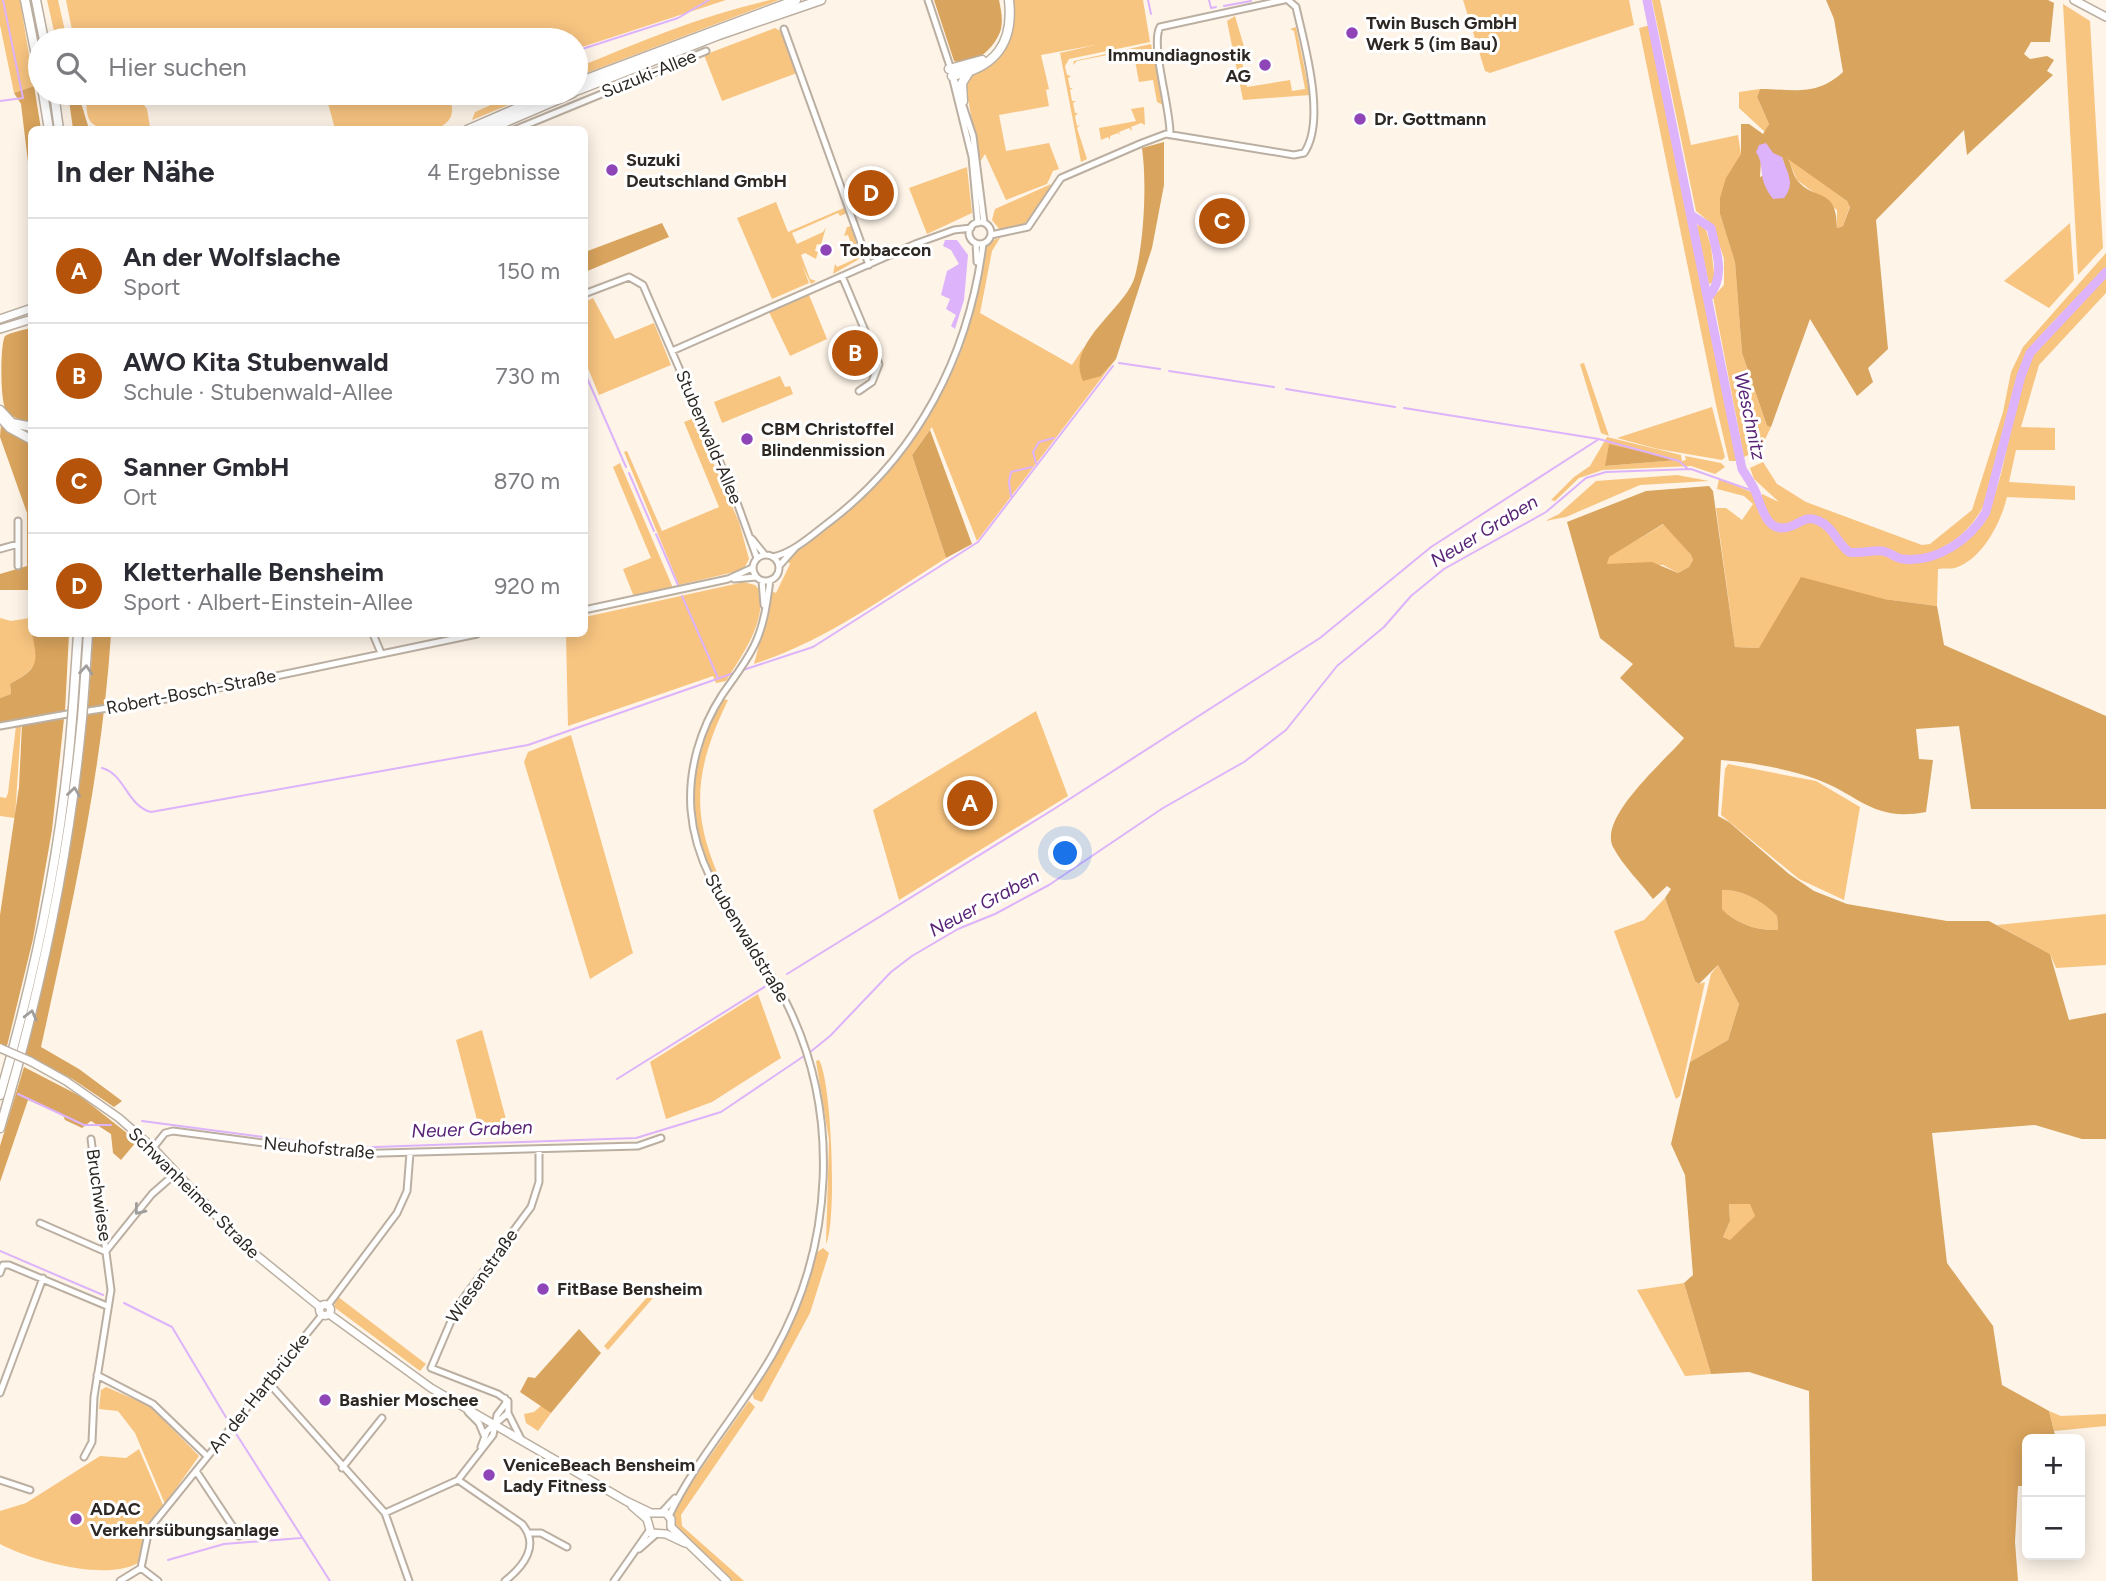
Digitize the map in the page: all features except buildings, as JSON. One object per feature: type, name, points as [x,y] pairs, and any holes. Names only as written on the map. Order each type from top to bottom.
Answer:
[{"type":"highway","points":[[25,0],[31,28]]},
{"type":"highway","points":[[36,0],[42,28]]},
{"type":"highway","points":[[588,78],[796,0]]},
{"type":"highway","points":[[588,86],[719,35],[821,0]]},
{"type":"highway","points":[[950,73],[979,62],[997,49],[1006,27],[1007,0]]},
{"type":"highway","points":[[950,73],[969,72],[991,60],[1006,40],[1010,28],[1007,0]]},
{"type":"highway","points":[[963,101],[962,83],[969,72]]},
{"type":"highway","points":[[45,105],[48,126]]},
{"type":"highway","points":[[56,105],[58,126]]},
{"type":"highway","points":[[57,105],[64,126]]},
{"type":"highway","points":[[476,126],[524,105]]},
{"type":"highway","points":[[496,126],[544,105]]},
{"type":"highway","points":[[0,410],[12,422],[28,426]]},
{"type":"highway","points":[[0,417],[10,428],[28,438]]},
{"type":"highway","points":[[0,1128],[28,1029],[51,928],[73,797],[82,718],[78,707],[78,637]]},
{"type":"highway","points":[[0,1095],[45,912],[58,841],[72,719],[78,707],[88,637]]},
{"type":"main road","points":[[2074,0],[2106,17]]},
{"type":"main road","points":[[1,318],[28,309]]},
{"type":"main road","points":[[0,329],[28,320]]},
{"type":"main road","name":"Schwanheimer Straße","points":[[0,1048],[30,1061],[95,1100],[153,1148],[244,1245],[375,1349],[466,1410],[521,1439],[649,1516]]},
{"type":"main road","points":[[668,1530],[652,1533],[649,1516],[666,1514],[668,1530],[727,1581]]},
{"type":"street","points":[[928,0],[972,157],[981,223],[991,233]]},
{"type":"street","points":[[728,579],[770,580],[776,576],[779,566],[797,546],[867,491],[924,420],[957,351],[977,272],[979,244],[991,233],[1021,230],[1033,222],[1061,178],[1168,134],[1294,155],[1304,153],[1313,117],[1314,93],[1296,7],[1286,0],[1160,27],[1157,42],[1170,117],[1168,134]]},
{"type":"street","points":[[784,29],[869,265]]},
{"type":"street","name":"Suzuki-Allee","points":[[588,100],[706,51]]},
{"type":"street","points":[[950,73],[963,101],[977,158],[981,223]]},
{"type":"street","name":"Suzuki-Allee","points":[[524,126],[575,105]]},
{"type":"street","points":[[970,236],[971,228],[981,223]]},
{"type":"street","name":"Stubenwald-Allee","points":[[757,558],[752,538],[672,351],[946,232],[971,228]]},
{"type":"street","points":[[946,232],[970,236],[979,244]]},
{"type":"street","points":[[842,276],[879,364],[872,382],[859,391]]},
{"type":"street","points":[[588,292],[622,278],[639,280],[672,351]]},
{"type":"street","points":[[18,521],[18,566]]},
{"type":"street","name":"Stubenwald-Allee","points":[[752,538],[765,555]]},
{"type":"street","points":[[0,549],[18,544]]},
{"type":"street","points":[[588,610],[728,579],[752,568],[757,558],[765,555],[773,557],[797,546]]},
{"type":"street","points":[[773,557],[779,566]]},
{"type":"street","points":[[752,568],[759,579]]},
{"type":"street","name":"Stubenwaldstraße","points":[[759,579],[765,612]]},
{"type":"street","name":"Stubenwaldstraße","points":[[666,1514],[774,1353],[793,1314],[810,1263],[820,1217],[824,1166],[822,1127],[811,1066],[774,979],[710,881],[694,833],[691,788],[697,750],[711,715],[758,637],[770,580]]},
{"type":"street","points":[[374,637],[381,653]]},
{"type":"street","name":"Robert-Bosch-Straße","points":[[0,726],[161,700],[462,637]]},
{"type":"street","name":"Neuhofstraße","points":[[153,1148],[164,1133],[173,1131],[346,1154],[638,1146],[661,1138]]},
{"type":"street","name":"Bruchwiese","points":[[84,1457],[92,1442],[97,1375],[111,1290],[91,1139]]},
{"type":"street","name":"Wiesenstraße","points":[[505,1398],[431,1368],[457,1307],[531,1207],[539,1182],[539,1150]]},
{"type":"street","name":"An der Hartbrücke","points":[[141,1569],[149,1528],[325,1310],[397,1213],[407,1191],[410,1153]]},
{"type":"street","points":[[40,1223],[106,1252],[152,1194],[176,1173]]},
{"type":"street","points":[[0,1273],[6,1264],[107,1306]]},
{"type":"street","points":[[0,1393],[43,1278]]},
{"type":"street","points":[[97,1375],[153,1404],[207,1456]]},
{"type":"street","points":[[268,1382],[385,1513],[409,1581]]},
{"type":"street","points":[[481,1447],[484,1437],[508,1413],[510,1405],[505,1398]]},
{"type":"street","points":[[385,1513],[458,1480],[481,1447],[493,1435],[497,1415],[506,1403],[505,1398]]},
{"type":"street","points":[[466,1410],[479,1423],[484,1437]]},
{"type":"street","points":[[508,1413],[521,1439]]},
{"type":"street","points":[[342,1468],[382,1418]]},
{"type":"street","points":[[196,1471],[239,1536]]},
{"type":"street","points":[[0,1480],[30,1490]]},
{"type":"street","points":[[458,1480],[522,1524],[530,1533],[531,1544],[525,1561],[505,1581]]},
{"type":"street","points":[[530,1533],[541,1533],[567,1547]]},
{"type":"street","points":[[614,1581],[652,1533]]},
{"type":"street","points":[[120,1581],[141,1569],[158,1581]]},
{"type":"shaded area","points":[[0,0],[20,0],[28,49],[28,88],[14,93],[0,25]]},
{"type":"shaded area","points":[[47,0],[58,0],[64,28],[53,28]]},
{"type":"shaded area","points":[[66,0],[726,0],[588,45],[588,28],[72,28]]},
{"type":"shaded area","points":[[779,0],[588,72],[588,63],[720,13]]},
{"type":"shaded area","points":[[934,0],[999,0],[1002,25],[994,43],[976,59],[961,63],[954,61]]},
{"type":"shaded area","points":[[1011,0],[1143,0],[1150,42],[1069,59],[1065,66],[1067,75],[1071,76],[1068,78],[1070,88],[1073,88],[1070,90],[1072,101],[1076,101],[1073,103],[1075,113],[1078,113],[1075,116],[1077,126],[1080,125],[1077,128],[1087,159],[1081,162],[1060,53],[1095,45],[1041,55],[1049,89],[1046,90],[1049,106],[999,115],[1006,151],[1049,143],[1059,169],[1053,171],[1047,184],[1006,200],[985,154],[980,162],[965,84],[970,75],[999,55]]},
{"type":"shaded area","points":[[1463,0],[1629,0],[1634,25],[1490,73],[1485,71]]},
{"type":"shaded area","points":[[1652,0],[1660,0],[1691,145],[1738,135],[1741,154],[1720,214],[1735,261],[1742,353],[1767,426],[1771,427],[1760,450],[1744,457],[1713,297],[1724,285],[1724,259],[1713,225],[1696,211]]},
{"type":"shaded area","points":[[1826,0],[2048,0],[2054,3],[2050,42],[2031,42],[2024,54],[2030,59],[2047,56],[2054,60],[2047,71],[2053,75],[1967,155],[1964,130],[1876,220],[1888,349],[1868,368],[1873,382],[1857,396],[1810,319],[1771,427],[1767,426],[1742,353],[1735,262],[1720,214],[1720,198],[1726,178],[1741,154],[1741,124],[1749,124],[1763,134],[1769,124],[1757,97],[1760,89],[1814,88],[1833,80],[1843,72],[1834,19]],"holes":[[[1782,157],[1785,166],[1760,177],[1761,160]],[[1788,159],[1847,201],[1850,207],[1843,226],[1837,228],[1836,215],[1829,200],[1804,187],[1797,180]]]},
{"type":"shaded area","points":[[2063,4],[2090,21],[2103,248],[2078,275]]},
{"type":"shaded area","points":[[1235,16],[1245,50],[1240,51],[1247,87],[1290,80],[1292,91],[1305,89],[1294,31],[1290,29],[1296,27],[1310,95],[1243,100],[1227,21]]},
{"type":"shaded area","points":[[1651,25],[1738,461],[1729,461],[1716,405],[1639,28]]},
{"type":"shaded area","points":[[775,28],[782,32],[797,73],[722,101],[704,55]]},
{"type":"shaded area","points":[[1151,44],[1163,105],[1157,102],[1153,80],[1139,82],[1133,50],[1077,61],[1073,65],[1074,61]]},
{"type":"shaded area","points":[[28,88],[28,105],[37,105],[41,126],[28,126],[28,162],[21,104],[14,93]]},
{"type":"shaded area","points":[[1760,89],[1757,97],[1769,124],[1765,132],[1739,108],[1739,92]]},
{"type":"shaded area","points":[[70,105],[82,105],[88,126],[73,126]]},
{"type":"shaded area","points":[[86,105],[144,105],[150,126],[97,126],[90,121]]},
{"type":"shaded area","points":[[328,105],[452,107],[449,120],[441,126],[334,126]]},
{"type":"shaded area","points":[[491,105],[508,105],[472,120],[475,112]]},
{"type":"shaded area","points":[[1144,107],[1145,125],[1141,123],[1131,127],[1132,131],[1129,128],[1119,132],[1120,135],[1118,133],[1110,136],[1110,140],[1108,137],[1101,140],[1099,128],[1136,121],[1131,109]]},
{"type":"shaded area","points":[[1164,142],[1164,185],[1152,248],[1116,359],[1101,376],[1083,381],[1079,367],[1082,353],[1099,326],[1130,288],[1135,276],[1144,212],[1142,148]]},
{"type":"shaded area","points":[[1766,143],[1773,153],[1782,157],[1788,173],[1790,183],[1784,198],[1773,199],[1763,178],[1756,152],[1759,145]]},
{"type":"shaded area","points":[[1787,157],[1847,201],[1850,206],[1843,226],[1837,228],[1837,210],[1797,180]]},
{"type":"shaded area","points":[[967,167],[972,213],[927,234],[909,188]]},
{"type":"shaded area","points":[[1051,184],[1038,209],[1019,227],[1000,230],[992,220],[995,209]]},
{"type":"shaded area","points":[[776,202],[788,232],[844,208],[847,213],[840,216],[838,213],[792,233],[797,244],[823,232],[826,227],[821,245],[817,244],[816,259],[805,253],[801,255],[810,279],[816,281],[811,284],[802,265],[809,283],[772,299],[737,218]]},
{"type":"shaded area","points":[[662,223],[669,237],[588,271],[588,251]]},
{"type":"shaded area","points":[[1699,223],[1705,227],[1711,246],[1715,282],[1709,284],[1697,227]]},
{"type":"shaded area","points":[[2070,223],[2074,280],[2049,308],[2004,281]]},
{"type":"shaded area","points":[[851,226],[861,258],[833,274],[835,264],[837,267],[853,260],[855,255],[848,235],[844,236],[847,227]]},
{"type":"shaded area","points":[[1000,238],[992,251],[980,313],[1072,365],[1084,347],[1080,374],[1101,376],[1116,359],[977,541],[932,427],[912,455],[946,558],[829,631],[754,664],[767,616],[770,590],[776,593],[790,564],[786,559],[839,517],[886,471],[926,419],[943,390],[958,359],[968,328],[983,249]]},
{"type":"shaded area","points":[[945,240],[957,240],[968,255],[964,300],[955,329],[951,326],[956,315],[946,309],[950,299],[941,295],[947,271],[959,264],[951,250],[943,246]]},
{"type":"shaded area","points":[[2106,253],[2106,268],[2051,324],[2026,356],[2015,384],[1997,470],[1988,496],[1975,520],[1955,540],[1925,556],[1925,560],[1955,548],[1976,529],[1990,505],[2000,477],[2020,387],[2031,360],[2055,326],[2106,276],[2106,293],[2039,365],[2021,427],[2055,428],[2055,450],[2016,450],[2009,482],[2075,486],[2075,500],[2007,497],[1995,528],[1974,557],[1955,568],[1938,569],[1937,606],[1884,599],[1759,648],[1735,647],[1716,508],[1726,508],[1742,520],[1753,504],[1744,496],[1717,489],[1719,479],[1754,493],[1758,504],[1762,494],[1779,502],[1754,479],[1750,468],[1763,462],[1777,484],[1806,502],[1922,545],[1930,544],[1972,510],[2003,412],[2011,372],[2023,347]]},
{"type":"shaded area","points":[[809,295],[827,339],[790,356],[769,312]]},
{"type":"shaded area","points":[[593,298],[615,339],[654,323],[671,365],[599,395],[588,368],[588,300]]},
{"type":"shaded area","points":[[28,329],[28,422],[14,417],[4,405],[1,373],[3,341],[5,336]]},
{"type":"shaded area","points":[[1584,363],[1609,436],[1601,433],[1580,364]]},
{"type":"shaded area","points":[[780,376],[785,387],[790,386],[793,394],[722,423],[714,402]]},
{"type":"shaded area","points":[[1712,407],[1725,457],[1722,460],[1658,449],[1617,438]]},
{"type":"shaded area","points":[[694,418],[739,522],[749,559],[743,570],[679,585],[624,452],[627,451],[662,531],[719,507],[684,422]]},
{"type":"shaded area","points":[[1,424],[28,444],[28,590],[0,590],[0,574],[27,566],[27,513],[0,437]]},
{"type":"shaded area","points":[[930,430],[972,544],[946,558],[912,455]]},
{"type":"shaded area","points":[[1607,437],[1681,455],[1682,461],[1686,460],[1685,456],[1721,463],[1725,467],[1715,474],[1691,466],[1603,470],[1579,478],[1555,501],[1551,500],[1574,477],[1590,466]],"holes":[[[1609,445],[1674,460],[1606,466]]]},
{"type":"shaded area","points":[[1609,444],[1677,460],[1605,466]]},
{"type":"shaded area","points":[[620,463],[673,588],[634,597],[623,569],[651,558],[613,467]]},
{"type":"shaded area","points":[[1677,475],[1709,481],[1640,485],[1566,517],[1545,521],[1559,514],[1596,481]]},
{"type":"shaded area","points":[[1709,486],[1713,491],[1735,647],[1759,648],[1801,577],[1884,599],[1937,606],[1944,645],[2106,716],[2106,809],[1971,809],[1959,726],[1916,729],[1919,759],[1933,760],[1926,812],[1908,814],[1879,810],[1805,775],[1769,766],[1721,760],[1718,816],[1814,891],[1847,904],[1947,921],[1989,921],[2050,954],[2069,1020],[2106,1013],[2106,1139],[2082,1139],[2035,1125],[1932,1133],[1947,1263],[1993,1326],[2002,1385],[2049,1411],[2055,1434],[2022,1434],[2022,1486],[2018,1486],[2015,1542],[2018,1581],[1812,1581],[1809,1391],[1749,1372],[1711,1374],[1684,1283],[1693,1275],[1685,1175],[1671,1144],[1690,1062],[1728,1040],[1739,1004],[1718,965],[1699,984],[1695,981],[1665,898],[1671,889],[1667,886],[1653,899],[1613,847],[1611,835],[1615,820],[1624,805],[1684,738],[1620,678],[1633,664],[1600,638],[1567,522],[1646,491]],"holes":[[[1663,524],[1693,560],[1689,567],[1678,573],[1652,562],[1607,564],[1609,557]],[[1722,890],[1745,894],[1759,901],[1777,916],[1778,930],[1748,926],[1734,919],[1722,909]],[[1729,1204],[1750,1204],[1755,1216],[1730,1240],[1723,1237],[1730,1221]]]},
{"type":"shaded area","points":[[1664,524],[1691,555],[1693,560],[1689,567],[1678,573],[1663,565],[1607,564],[1608,557]]},
{"type":"shaded area","points":[[744,582],[755,585],[761,592],[756,628],[726,681],[716,683],[713,676],[568,726],[566,637],[588,637],[588,616]]},
{"type":"shaded area","points":[[0,618],[11,621],[28,618],[28,637],[34,637],[35,640],[34,664],[22,677],[10,684],[11,694],[0,698]]},
{"type":"shaded area","points":[[32,637],[69,637],[65,711],[0,723],[0,698],[11,694],[10,684],[31,669],[35,652]]},
{"type":"shaded area","points":[[93,637],[111,637],[93,790],[41,1047],[79,1069],[122,1101],[114,1107],[74,1080],[26,1054],[61,898],[78,793]]},
{"type":"shaded area","points":[[723,699],[728,700],[707,751],[700,797],[706,843],[727,894],[724,896],[720,895],[701,845],[693,797],[699,749]]},
{"type":"shaded area","points":[[1036,711],[1068,796],[899,900],[873,810]]},
{"type":"shaded area","points":[[64,719],[52,830],[33,939],[7,1046],[0,1044],[0,915],[19,787],[22,725]]},
{"type":"shaded area","points":[[16,726],[21,726],[15,818],[0,816],[0,797],[6,798],[8,793]]},
{"type":"shaded area","points":[[571,735],[633,953],[590,979],[524,762],[528,752]]},
{"type":"shaded area","points":[[1728,764],[1816,781],[1860,807],[1844,900],[1799,879],[1721,815],[1725,769]]},
{"type":"shaded area","points":[[1722,890],[1745,894],[1766,906],[1777,916],[1778,930],[1755,928],[1734,919],[1722,909]]},
{"type":"shaded area","points":[[1665,898],[1695,981],[1699,984],[1705,982],[1680,1096],[1676,1099],[1614,931],[1644,920]]},
{"type":"shaded area","points":[[2106,914],[2106,965],[2056,968],[2050,954],[1997,925]]},
{"type":"shaded area","points":[[1718,965],[1739,1004],[1728,1040],[1690,1062],[1711,974]]},
{"type":"shaded area","points":[[758,994],[781,1058],[712,1102],[666,1119],[650,1062]]},
{"type":"shaded area","points":[[482,1030],[510,1134],[481,1135],[456,1040]]},
{"type":"shaded area","points":[[819,1060],[827,1095],[832,1153],[831,1210],[826,1244],[829,1140],[816,1061]]},
{"type":"shaded area","points":[[24,1067],[80,1096],[137,1141],[121,1160],[113,1153],[111,1134],[91,1121],[82,1128],[65,1120],[63,1115],[28,1100],[0,1182],[0,1146]]},
{"type":"shaded area","points":[[1729,1203],[1751,1204],[1755,1216],[1731,1241],[1723,1237],[1730,1221]]},
{"type":"shaded area","points":[[823,1248],[829,1253],[810,1313],[762,1402],[754,1399],[752,1392],[787,1334],[816,1253]]},
{"type":"shaded area","points":[[1684,1283],[1711,1374],[1685,1376],[1637,1290]]},
{"type":"shaded area","points":[[657,1286],[659,1291],[608,1350],[604,1346]]},
{"type":"shaded area","points":[[337,1296],[426,1364],[420,1371],[334,1307]]},
{"type":"shaded area","points":[[579,1329],[601,1353],[551,1413],[520,1392],[528,1377],[535,1378]]},
{"type":"shaded area","points":[[106,1387],[150,1406],[199,1456],[165,1504],[135,1433],[118,1411],[99,1409],[101,1390]]},
{"type":"shaded area","points":[[749,1401],[755,1407],[681,1515],[682,1526],[744,1581],[732,1581],[679,1533],[673,1516],[689,1486]]},
{"type":"shaded area","points":[[542,1405],[551,1413],[538,1431],[526,1423],[524,1414],[534,1412]]},
{"type":"shaded area","points":[[2049,1411],[2061,1416],[2106,1414],[2106,1426],[2054,1431]]},
{"type":"shaded area","name":"ADAC Verkehrsübungsanlage","points":[[139,1449],[163,1505],[146,1528],[138,1563],[125,1568],[90,1570],[50,1563],[0,1544],[0,1511],[26,1503],[100,1456],[126,1458]]},
{"type":"waterway","points":[[0,101],[23,98],[3,0]]},
{"type":"waterway","points":[[588,47],[678,18],[709,0]]},
{"type":"waterway","points":[[1148,0],[1151,14]]},
{"type":"waterway","points":[[1209,0],[1211,8],[1216,7]]},
{"type":"waterway","name":"Weschnitz","points":[[1647,0],[1742,469],[1772,525],[1785,528],[1812,519],[1828,527],[1849,552],[1882,551],[1903,559],[1928,557],[1951,548],[1971,532],[1986,512],[2021,376],[2030,353],[2106,272]]},
{"type":"waterway","points":[[1224,6],[1251,1]]},
{"type":"waterway","points":[[1691,215],[1711,228],[1717,256],[1717,281],[1708,298]]},
{"type":"waterway","points":[[1119,363],[1160,369]]},
{"type":"waterway","points":[[743,670],[813,647],[978,542],[1113,366]]},
{"type":"waterway","points":[[1169,371],[1274,387]]},
{"type":"waterway","points":[[588,380],[626,467]]},
{"type":"waterway","points":[[1286,389],[1395,407]]},
{"type":"waterway","points":[[1404,408],[1599,439],[1679,461],[1687,468]]},
{"type":"waterway","points":[[1036,463],[1033,452],[1039,442],[1054,438]]},
{"type":"waterway","points":[[787,974],[1054,809],[1320,638],[1431,547],[1599,439]]},
{"type":"waterway","points":[[1011,496],[1011,472],[1032,467]]},
{"type":"waterway","name":"Neuer Graben","points":[[809,1053],[830,1036],[891,972],[912,956],[958,929],[995,914],[1049,885],[1163,808],[1244,762],[1286,730],[1337,666],[1384,627],[1411,596],[1444,569],[1546,512],[1586,478],[1606,472],[1691,469],[1756,492]]},
{"type":"waterway","points":[[629,473],[654,531]]},
{"type":"waterway","points":[[656,534],[678,585]]},
{"type":"waterway","points":[[682,596],[718,678]]},
{"type":"waterway","points":[[102,768],[116,777],[136,803],[151,812],[528,745],[734,673]]},
{"type":"waterway","points":[[617,1079],[766,986]]},
{"type":"waterway","name":"Neuer Graben","points":[[142,1121],[347,1148],[636,1138],[721,1112],[804,1056]]},
{"type":"waterway","name":"Neuer Graben","points":[[18,1094],[84,1125],[111,1125]]},
{"type":"waterway","points":[[0,1251],[103,1295]]},
{"type":"waterway","points":[[124,1303],[172,1327],[227,1419]]},
{"type":"waterway","points":[[235,1432],[330,1581]]},
{"type":"waterway","points":[[168,1560],[224,1544],[301,1538]]},
{"type":"place","name":"Twin Busch GmbH Werk 5 (im Bau)","points":[[1352,33]]},
{"type":"place","name":"Immundiagnostik AG","points":[[1265,65]]},
{"type":"place","name":"Dr. Gottmann","points":[[1360,119]]},
{"type":"place","name":"Suzuki Deutschland GmbH","points":[[612,170]]},
{"type":"place","name":"Kletterhalle Bensheim","points":[[871,193]]},
{"type":"place","name":"Sanner GmbH","points":[[1222,221]]},
{"type":"place","name":"Tobbaccon","points":[[826,250]]},
{"type":"place","name":"AWO Kita Stubenwald","points":[[855,353]]},
{"type":"place","name":"CBM Christoffel Blindenmission","points":[[747,439]]},
{"type":"place","name":"An der Wolfslache","points":[[970,803]]},
{"type":"place","name":"FitBase Bensheim","points":[[543,1289]]},
{"type":"place","name":"Bashier Moschee","points":[[325,1400]]},
{"type":"place","name":"VeniceBeach Bensheim Lady Fitness","points":[[489,1475]]},
{"type":"place","name":"ADAC Verkehrsübungsanlage","points":[[76,1519]]}]
